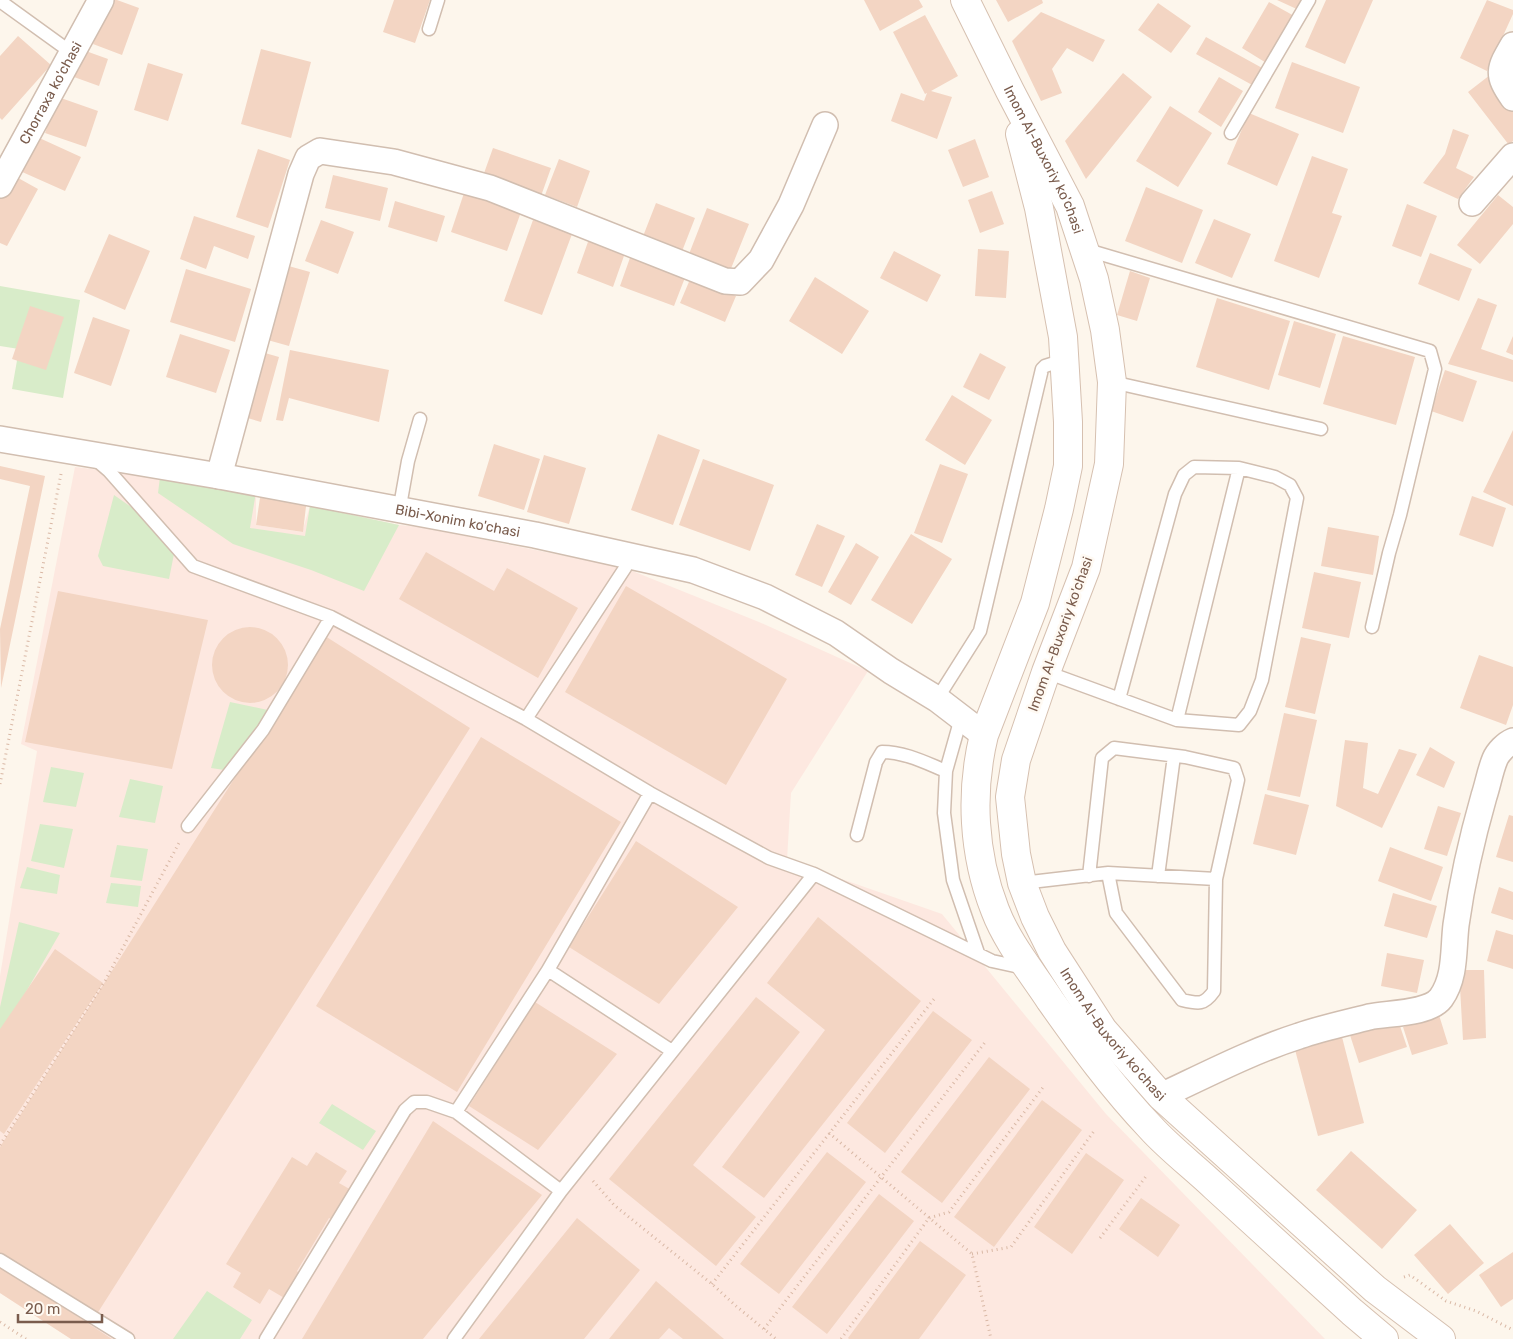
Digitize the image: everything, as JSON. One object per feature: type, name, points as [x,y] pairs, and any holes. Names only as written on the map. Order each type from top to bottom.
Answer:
[{"type":"main road","name":"Imom Al-Buxoriy ko'chasi","points":[[965,0],[1070,206],[1094,279],[1105,330],[1112,382],[1109,464],[1086,568],[1046,672],[1016,760],[1010,797],[1016,854],[1022,883],[1035,917],[1052,951],[1104,1030],[1160,1096],[1375,1289],[1441,1339]]},
{"type":"main road","name":"Imom Al-Buxoriy ko'chasi","points":[[1010,91],[1038,208],[1063,348],[1068,422],[1068,466],[1035,604],[984,735],[979,755],[974,801],[981,864],[995,910],[1008,936],[1029,969],[1086,1051],[1151,1128],[1384,1339]]},
{"type":"main road","points":[[1063,348],[1105,330]]},
{"type":"main road","points":[[1215,1186],[1238,1166]]},
{"type":"street","name":"Chorraxa ko'chasi","points":[[0,185],[101,0]]},
{"type":"street","points":[[1513,45],[1503,62],[1500,76],[1513,98]]},
{"type":"street","points":[[219,476],[301,174],[308,158],[320,151],[394,162],[490,188],[725,281],[740,282],[761,260],[770,244],[791,204],[825,125]]},
{"type":"street","points":[[1472,203],[1513,156]]},
{"type":"street","name":"Bibi-Xonim ko'chasi","points":[[0,439],[219,476],[536,535],[693,570],[764,596],[836,633],[891,672],[937,699],[984,735]]},
{"type":"street","points":[[1160,1096],[1237,1061],[1299,1036],[1375,1016],[1415,1011],[1440,1000],[1450,982],[1463,882],[1479,812],[1495,758],[1502,749],[1513,741]]},
{"type":"lane","points":[[429,29],[438,0]]},
{"type":"lane","points":[[1231,133],[1309,0]]},
{"type":"lane","points":[[0,1],[72,53]]},
{"type":"lane","points":[[1084,249],[1430,352],[1435,368],[1372,626]]},
{"type":"lane","points":[[937,699],[980,631],[1042,369],[1063,348]]},
{"type":"lane","points":[[1112,382],[1321,429]]},
{"type":"lane","points":[[401,511],[400,506],[408,461],[420,419]]},
{"type":"lane","points":[[76,451],[108,471],[193,566],[331,617],[526,719],[650,793],[769,858],[814,874],[992,961],[1029,969]]},
{"type":"lane","points":[[1046,672],[1119,699],[1176,720],[1239,725],[1250,711],[1262,680],[1297,498],[1290,485],[1275,477],[1239,468],[1194,467],[1184,474],[1175,494],[1119,699]]},
{"type":"lane","points":[[1176,720],[1239,468]]},
{"type":"lane","points":[[526,719],[630,557]]},
{"type":"lane","points":[[188,826],[263,730],[331,617]]},
{"type":"lane","points":[[961,718],[946,771],[944,813],[953,880],[978,953]]},
{"type":"lane","points":[[1089,876],[1102,758],[1114,748],[1185,757],[1234,768],[1238,780],[1216,879],[1214,991],[1208,1000],[1196,1004],[1182,1000],[1116,914],[1108,874]]},
{"type":"lane","points":[[857,835],[876,762],[882,752],[893,752],[946,771]]},
{"type":"lane","points":[[1158,876],[1174,756]]},
{"type":"lane","points":[[456,1112],[548,970],[650,793]]},
{"type":"lane","points":[[454,1339],[561,1191],[814,874]]},
{"type":"lane","points":[[1022,883],[1108,874],[1216,879]]},
{"type":"lane","points":[[548,970],[672,1051]]},
{"type":"lane","points":[[266,1339],[404,1110],[414,1102],[428,1102],[456,1112],[561,1191]]},
{"type":"lane","points":[[0,1260],[128,1339]]},
{"type":"path","points":[[0,784],[76,451]]},
{"type":"path","points":[[0,1145],[105,981],[188,826]]},
{"type":"path","points":[[712,1284],[934,999]]},
{"type":"path","points":[[764,1329],[986,1041]]},
{"type":"path","points":[[840,1339],[929,1218],[949,1212],[1044,1086]]},
{"type":"path","points":[[972,1254],[1011,1247],[1094,1130]]},
{"type":"path","points":[[830,1133],[972,1254],[991,1339]]},
{"type":"path","points":[[581,1168],[614,1205],[712,1284],[776,1339]]},
{"type":"path","points":[[1100,1238],[1147,1175]]},
{"type":"path","points":[[1375,1289],[1410,1275],[1446,1301],[1476,1311],[1513,1330]]},
{"type":"path","points":[[0,1322],[26,1339]]},
{"type":"shaded area","points":[[75,467],[160,477],[256,492],[256,525],[302,532],[310,506],[625,568],[759,622],[868,671],[791,793],[787,860],[942,914],[1106,1114],[1325,1339],[71,1339],[0,1293],[0,976],[37,751],[21,744]]},
{"type":"green space","points":[[0,286],[80,300],[63,398],[12,389],[19,349],[0,346]]},
{"type":"green space","points":[[160,477],[256,492],[250,528],[305,536],[310,506],[399,525],[364,591],[311,570],[233,544],[158,493]]},
{"type":"green space","points":[[114,495],[177,539],[169,579],[103,566],[98,556]]},
{"type":"green space","points":[[230,702],[277,712],[244,773],[211,768]]},
{"type":"green space","points":[[51,767],[84,773],[76,807],[43,802]]},
{"type":"green space","points":[[130,779],[163,786],[155,823],[119,817]]},
{"type":"green space","points":[[40,824],[73,829],[64,868],[31,861]]},
{"type":"green space","points":[[117,845],[148,849],[142,881],[110,877]]},
{"type":"green space","points":[[27,867],[60,875],[57,894],[20,888]]},
{"type":"green space","points":[[111,883],[141,886],[138,907],[106,903]]},
{"type":"green space","points":[[19,922],[60,933],[0,1037],[0,1007]]},
{"type":"green space","points":[[332,1104],[376,1131],[363,1150],[319,1123]]},
{"type":"green space","points":[[207,1291],[252,1320],[240,1339],[173,1339]]},
{"type":"building","points":[[110,0],[117,0],[139,8],[122,55],[93,44]]},
{"type":"building","points":[[394,0],[430,0],[415,43],[383,32]]},
{"type":"building","points":[[864,0],[919,0],[923,7],[880,31]]},
{"type":"building","points":[[996,0],[1042,0],[1043,3],[1008,22]]},
{"type":"building","points":[[1277,0],[1306,0],[1301,11]]},
{"type":"building","points":[[1326,0],[1373,0],[1345,64],[1305,47]]},
{"type":"building","points":[[1487,0],[1513,10],[1513,14],[1487,71],[1460,58]]},
{"type":"building","points":[[1269,2],[1296,17],[1268,64],[1242,48]]},
{"type":"building","points":[[1158,3],[1191,26],[1171,53],[1138,30]]},
{"type":"building","points":[[1041,12],[1105,40],[1093,62],[1067,48],[1052,69],[1062,93],[1041,101],[1012,41]]},
{"type":"building","points":[[925,15],[958,76],[931,91],[952,97],[937,139],[891,121],[901,93],[924,101],[927,93],[925,94],[893,32]]},
{"type":"building","points":[[18,36],[51,65],[2,120],[0,118],[0,56]]},
{"type":"building","points":[[1206,37],[1264,69],[1254,86],[1196,54]]},
{"type":"building","points":[[261,49],[311,62],[291,138],[241,124]]},
{"type":"building","points":[[83,50],[108,59],[99,86],[74,77]]},
{"type":"building","points":[[1292,62],[1360,87],[1343,133],[1275,108]]},
{"type":"building","points":[[148,63],[183,74],[168,121],[134,110]]},
{"type":"building","points":[[1123,73],[1152,97],[1086,179],[1065,141]]},
{"type":"building","points":[[1490,75],[1513,106],[1513,141],[1509,145],[1468,92]]},
{"type":"building","points":[[1219,77],[1243,91],[1221,127],[1198,112]]},
{"type":"building","points":[[58,97],[98,111],[86,147],[45,133]]},
{"type":"building","points":[[1170,106],[1212,133],[1178,187],[1136,161]]},
{"type":"building","points":[[1249,113],[1299,134],[1277,186],[1227,164]]},
{"type":"building","points":[[1453,129],[1469,135],[1456,168],[1474,177],[1458,199],[1423,183],[1445,154]]},
{"type":"building","points":[[35,136],[81,157],[65,191],[20,171]]},
{"type":"building","points":[[975,139],[989,177],[963,187],[948,150]]},
{"type":"building","points":[[493,148],[551,168],[541,196],[483,176]]},
{"type":"building","points":[[258,149],[290,160],[268,228],[236,217]]},
{"type":"building","points":[[1312,156],[1348,169],[1332,213],[1342,216],[1319,278],[1274,261]]},
{"type":"building","points":[[559,159],[590,171],[577,207],[545,195]]},
{"type":"building","points":[[11,174],[38,189],[7,246],[0,243],[0,195]]},
{"type":"building","points":[[333,175],[388,188],[380,221],[325,208]]},
{"type":"building","points":[[1146,187],[1203,210],[1182,263],[1125,241]]},
{"type":"building","points":[[992,191],[1004,224],[980,233],[968,200]]},
{"type":"building","points":[[464,193],[521,212],[507,251],[451,232]]},
{"type":"building","points":[[1498,195],[1513,207],[1513,224],[1480,264],[1457,245]]},
{"type":"building","points":[[395,201],[445,216],[437,242],[388,227]]},
{"type":"building","points":[[656,203],[695,218],[679,259],[640,244]]},
{"type":"building","points":[[1407,204],[1437,216],[1421,257],[1392,246]]},
{"type":"building","points":[[707,208],[749,224],[730,271],[689,254]]},
{"type":"building","points":[[194,216],[255,236],[248,259],[214,246],[206,269],[180,259]]},
{"type":"building","points":[[1214,219],[1251,234],[1232,278],[1195,263]]},
{"type":"building","points":[[321,220],[354,232],[338,274],[305,261]]},
{"type":"building","points":[[533,220],[572,234],[542,315],[504,301]]},
{"type":"building","points":[[109,234],[150,251],[125,310],[84,292]]},
{"type":"building","points":[[589,239],[625,253],[613,287],[577,273]]},
{"type":"building","points":[[978,249],[1009,251],[1006,298],[975,296]]},
{"type":"building","points":[[894,251],[941,275],[927,302],[880,278]]},
{"type":"building","points":[[1430,253],[1472,269],[1459,301],[1418,284]]},
{"type":"building","points":[[631,255],[686,275],[674,306],[620,286]]},
{"type":"building","points":[[285,265],[310,272],[289,346],[264,339]]},
{"type":"building","points":[[186,269],[251,289],[235,342],[170,322]]},
{"type":"building","points":[[1130,271],[1150,278],[1137,321],[1117,315]]},
{"type":"building","points":[[691,277],[736,296],[725,322],[680,303]]},
{"type":"building","points":[[815,277],[869,311],[842,354],[789,321]]},
{"type":"building","points":[[1217,298],[1290,321],[1269,390],[1196,367]]},
{"type":"building","points":[[1478,298],[1497,305],[1481,349],[1513,360],[1513,382],[1448,364]]},
{"type":"building","points":[[30,306],[64,317],[46,370],[12,359]]},
{"type":"building","points":[[93,317],[130,330],[111,386],[74,373]]},
{"type":"building","points":[[1294,321],[1336,334],[1320,388],[1278,375]]},
{"type":"building","points":[[180,334],[230,350],[216,393],[166,377]]},
{"type":"building","points":[[1343,336],[1415,357],[1396,425],[1323,404]]},
{"type":"building","points":[[1513,336],[1513,355],[1506,352]]},
{"type":"building","points":[[290,350],[389,370],[379,422],[289,398],[283,421],[276,420]]},
{"type":"building","points":[[258,351],[279,357],[261,422],[241,416]]},
{"type":"building","points":[[980,353],[1006,367],[989,400],[963,387]]},
{"type":"building","points":[[1445,370],[1477,381],[1463,422],[1431,411]]},
{"type":"building","points":[[952,395],[992,420],[965,465],[925,440]]},
{"type":"building","points":[[1513,430],[1513,506],[1483,492]]},
{"type":"building","points":[[658,434],[700,450],[673,525],[631,510]]},
{"type":"building","points":[[494,444],[540,459],[524,510],[478,496]]},
{"type":"building","points":[[544,455],[586,468],[569,524],[527,512]]},
{"type":"building","points":[[703,459],[774,485],[750,551],[679,525]]},
{"type":"building","points":[[940,464],[968,474],[942,543],[914,533]]},
{"type":"building","points":[[0,466],[45,476],[1,688],[0,629],[30,486],[0,479]]},
{"type":"building","points":[[261,491],[307,498],[303,532],[256,525]]},
{"type":"building","points":[[1472,496],[1506,508],[1493,547],[1459,535]]},
{"type":"building","points":[[817,524],[845,536],[822,587],[795,575]]},
{"type":"building","points":[[1328,527],[1379,536],[1373,575],[1321,566]]},
{"type":"building","points":[[911,534],[952,559],[912,624],[871,600]]},
{"type":"building","points":[[856,543],[879,557],[851,605],[828,592]]},
{"type":"building","points":[[426,552],[494,591],[507,568],[578,608],[538,678],[399,599]]},
{"type":"building","points":[[1314,572],[1361,582],[1349,638],[1302,628]]},
{"type":"building","points":[[626,586],[787,679],[726,785],[565,692]]},
{"type":"building","points":[[58,591],[208,620],[172,769],[25,742]]},
{"type":"building","points":[[250,627],[265,630],[277,638],[285,650],[288,665],[285,680],[277,692],[265,700],[250,703],[235,700],[223,692],[215,680],[212,665],[215,650],[223,638],[235,630]]},
{"type":"building","points":[[325,636],[470,728],[95,1317],[0,1256],[0,1147]]},
{"type":"building","points":[[1301,637],[1331,644],[1315,714],[1285,707]]},
{"type":"building","points":[[1479,655],[1513,667],[1513,705],[1506,725],[1460,708]]},
{"type":"building","points":[[1284,713],[1317,720],[1300,797],[1267,790]]},
{"type":"building","points":[[481,737],[621,822],[457,1092],[316,1006]]},
{"type":"building","points":[[1345,740],[1368,743],[1363,788],[1378,794],[1399,749],[1417,754],[1382,828],[1336,806]]},
{"type":"building","points":[[1430,747],[1455,762],[1444,788],[1416,775]]},
{"type":"building","points":[[1265,794],[1309,805],[1296,855],[1253,844]]},
{"type":"building","points":[[1438,806],[1461,813],[1447,856],[1424,849]]},
{"type":"building","points":[[1509,815],[1513,816],[1513,862],[1496,857]]},
{"type":"building","points":[[636,841],[738,907],[659,1004],[569,947]]},
{"type":"building","points":[[1390,847],[1443,867],[1431,901],[1378,881]]},
{"type":"building","points":[[1499,887],[1513,892],[1513,920],[1491,913]]},
{"type":"building","points":[[1393,893],[1437,906],[1427,938],[1384,926]]},
{"type":"building","points":[[818,917],[921,1001],[764,1198],[722,1167],[825,1030],[767,983]]},
{"type":"building","points":[[1496,930],[1513,935],[1513,969],[1487,961]]},
{"type":"building","points":[[55,949],[103,983],[4,1134],[0,1131],[0,1029]]},
{"type":"building","points":[[1387,953],[1424,960],[1417,993],[1381,986]]},
{"type":"building","points":[[1459,970],[1484,970],[1486,1038],[1463,1040]]},
{"type":"building","points":[[756,997],[800,1032],[693,1165],[756,1217],[716,1266],[609,1179]]},
{"type":"building","points":[[535,1002],[617,1054],[538,1150],[469,1106]]},
{"type":"building","points":[[933,1011],[972,1040],[885,1153],[847,1123]]},
{"type":"building","points":[[1439,1015],[1448,1044],[1412,1055],[1403,1027]]},
{"type":"building","points":[[1397,1017],[1407,1047],[1359,1063],[1349,1032]]},
{"type":"building","points":[[1341,1033],[1364,1123],[1318,1136],[1294,1046]]},
{"type":"building","points":[[989,1057],[1030,1089],[942,1203],[901,1172]]},
{"type":"building","points":[[1042,1100],[1082,1130],[994,1247],[954,1217]]},
{"type":"building","points":[[433,1121],[542,1195],[423,1339],[302,1339]]},
{"type":"building","points":[[1351,1151],[1417,1210],[1382,1249],[1316,1190]]},
{"type":"building","points":[[316,1152],[347,1171],[339,1183],[353,1191],[335,1221],[329,1218],[297,1271],[301,1275],[286,1299],[269,1289],[260,1304],[233,1287],[241,1273],[226,1264],[292,1157],[307,1166]]},
{"type":"building","points":[[827,1152],[866,1182],[779,1294],[740,1264]]},
{"type":"building","points":[[1086,1153],[1124,1180],[1072,1254],[1034,1227]]},
{"type":"building","points":[[879,1194],[914,1221],[827,1334],[792,1307]]},
{"type":"building","points":[[1141,1198],[1180,1225],[1158,1257],[1119,1229]]},
{"type":"building","points":[[577,1218],[640,1270],[584,1339],[479,1339]]},
{"type":"building","points":[[1450,1224],[1484,1263],[1448,1294],[1414,1255]]},
{"type":"building","points":[[920,1241],[966,1275],[919,1339],[849,1339],[848,1338]]},
{"type":"building","points":[[1513,1252],[1513,1299],[1501,1307],[1479,1275]]},
{"type":"building","points":[[0,1266],[112,1339],[71,1339],[0,1293]]},
{"type":"building","points":[[656,1281],[724,1339],[683,1339],[669,1328],[659,1339],[609,1339]]}]
